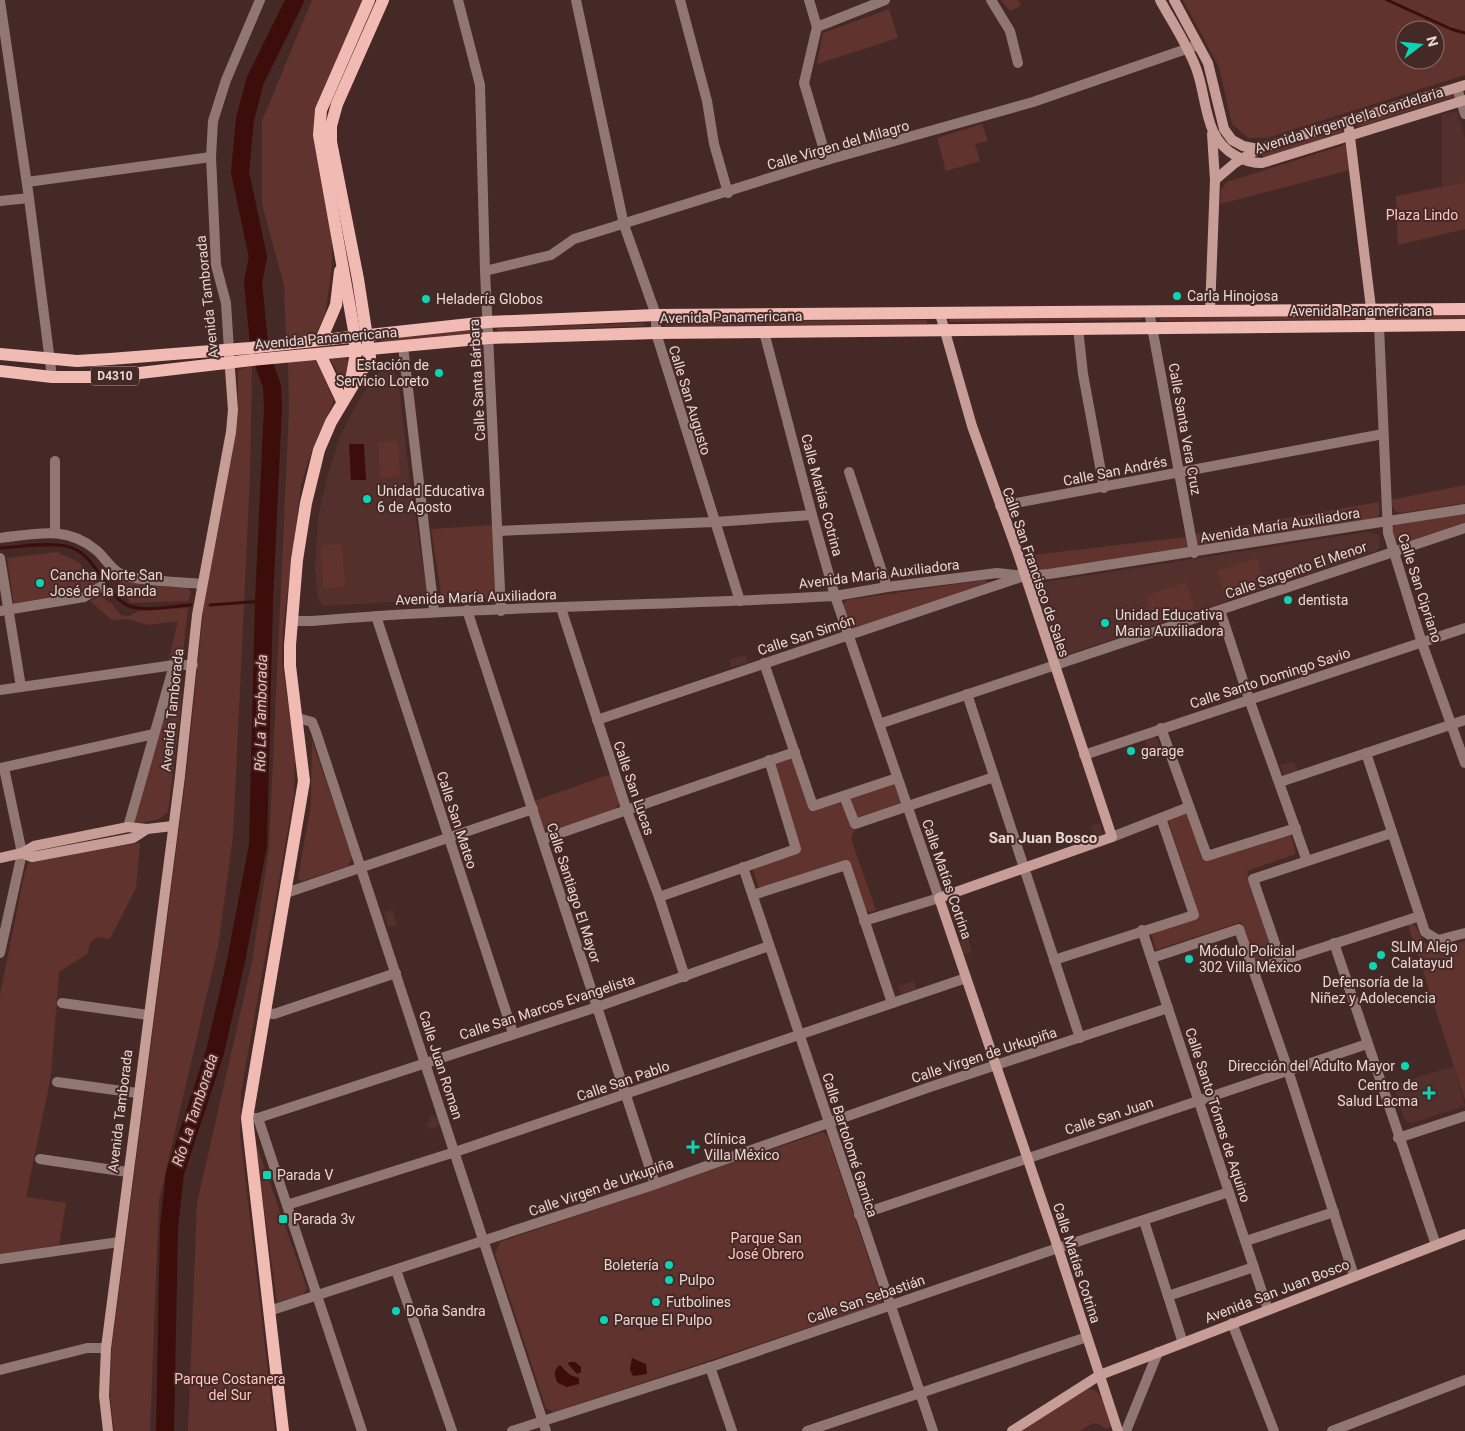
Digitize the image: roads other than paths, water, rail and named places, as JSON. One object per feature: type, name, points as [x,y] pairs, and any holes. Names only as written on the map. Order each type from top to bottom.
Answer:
[{"type":"main road","points":[[283,1431],[269,1311],[253,1118],[264,1013],[304,781],[298,718],[290,666],[299,550],[312,474],[319,450],[346,396],[369,362],[370,349],[361,335],[341,256],[322,152],[319,122],[326,99],[369,0]]},
{"type":"main road","points":[[346,396],[361,335],[331,142],[331,126],[337,104],[383,0]]},
{"type":"main road","points":[[1160,0],[1188,49],[1200,81],[1212,131],[1215,180],[1210,311]]},
{"type":"main road","points":[[1174,0],[1200,45],[1212,77],[1224,129],[1238,143],[1258,149]]},
{"type":"main road","name":"Avenida Virgen de la Candelaria","points":[[1215,180],[1241,159],[1258,149],[1461,86]]},
{"type":"main road","name":"Avenida Virgen de la Candelaria","points":[[1241,159],[1252,164],[1262,163],[1463,100]]},
{"type":"main road","name":"Calle San Cipriano","points":[[1347,121],[1351,135],[1371,308],[1375,326]]},
{"type":"main road","points":[[1212,131],[1220,144],[1241,159]]},
{"type":"main road","points":[[322,340],[336,305],[341,256]]},
{"type":"main road","name":"Avenida Panamericana","points":[[287,351],[322,340],[488,322],[656,316],[1371,308],[1465,309]]},
{"type":"main road","name":"Calle San Francisco de Sales","points":[[940,314],[942,329],[972,426],[1112,837]]},
{"type":"main road","name":"Avenida Panamericana","points":[[0,354],[49,359],[110,360],[229,350],[251,354],[287,351],[320,354],[489,338],[656,333],[1465,325]]},
{"type":"main road","name":"Avenida Tamborada","points":[[108,1431],[104,1396],[106,1348],[202,584],[231,432],[233,410],[229,350]]},
{"type":"main road","name":"Avenida Panamericana","points":[[0,371],[52,377],[105,377],[230,364],[251,354]]},
{"type":"main road","points":[[320,354],[346,396]]},
{"type":"main road","points":[[0,858],[22,853],[34,846],[128,827],[147,830],[173,826]]},
{"type":"main road","points":[[22,853],[32,857],[133,838],[147,830]]},
{"type":"main road","points":[[939,898],[1112,837]]},
{"type":"main road","name":"Calle Matías Cotrina","points":[[939,898],[1118,1431]]},
{"type":"main road","name":"Avenida San Juan Bosco","points":[[1012,1431],[1100,1375],[1465,1234]]},
{"type":"street","name":"Avenida Tamborada","points":[[229,350],[226,303],[216,265],[211,158],[213,121],[226,80],[260,0]]},
{"type":"street","name":"Calle Santa Bárbara","points":[[458,0],[480,85],[485,271],[501,611]]},
{"type":"street","name":"Calle San Augusto","points":[[576,0],[624,225],[656,316],[656,333],[740,601]]},
{"type":"street","points":[[680,0],[707,101],[714,144],[728,193]]},
{"type":"street","points":[[809,0],[817,27],[804,83],[827,160]]},
{"type":"street","points":[[817,27],[885,0]]},
{"type":"street","points":[[991,0],[1010,31],[1018,63]]},
{"type":"street","points":[[0,1],[4,45],[27,182],[52,377]]},
{"type":"street","name":"Calle Virgen del Milagro","points":[[485,271],[551,256],[574,239],[728,193],[827,160],[1033,102],[1200,45]]},
{"type":"street","points":[[1461,86],[1465,114]]},
{"type":"street","points":[[27,182],[211,158]]},
{"type":"street","points":[[0,201],[29,198]]},
{"type":"street","name":"Calle Santa Vera Cruz","points":[[1149,311],[1194,553]]},
{"type":"street","name":"Calle San Cipriano","points":[[1375,326],[1383,434],[1386,521],[1392,552],[1465,763]]},
{"type":"street","points":[[1078,328],[1083,374],[1104,488]]},
{"type":"street","name":"Calle Matías Cotrina","points":[[764,332],[835,596],[939,898]]},
{"type":"street","points":[[403,346],[434,611]]},
{"type":"street","name":"Calle San Andrés","points":[[1000,506],[1104,488],[1383,434]]},
{"type":"street","points":[[55,461],[55,533]]},
{"type":"street","points":[[848,472],[887,587]]},
{"type":"street","name":"Avenida María Auxiliadora","points":[[292,621],[434,611],[501,611],[835,596],[887,587],[997,573],[1024,576],[1194,553],[1465,509]]},
{"type":"street","points":[[498,531],[714,522],[812,515]]},
{"type":"street","name":"Calle Sargento El Menor","points":[[879,724],[1465,528]]},
{"type":"street","points":[[0,538],[55,533],[80,538],[97,551],[120,574],[202,584]]},
{"type":"street","points":[[0,558],[5,611],[21,687]]},
{"type":"street","name":"Calle San Simón","points":[[597,720],[1024,576]]},
{"type":"street","points":[[5,611],[84,597],[102,586]]},
{"type":"street","name":"Calle San Lucas","points":[[561,608],[627,812],[659,897],[685,977]]},
{"type":"street","name":"Calle Santiago El Mayor","points":[[467,610],[655,1184]]},
{"type":"street","points":[[1220,610],[1249,699],[1307,861]]},
{"type":"street","name":"Calle San Mateo","points":[[376,616],[513,1033]]},
{"type":"street","name":"Calle Santo Domingo Savio","points":[[1084,755],[1465,628]]},
{"type":"street","points":[[764,663],[812,806],[898,778]]},
{"type":"street","points":[[0,690],[174,665],[192,665]]},
{"type":"street","points":[[128,827],[174,665]]},
{"type":"street","points":[[967,694],[1080,1038]]},
{"type":"street","name":"Calle Juan Roman","points":[[298,718],[312,722],[316,732],[545,1426]]},
{"type":"street","points":[[1280,782],[1465,720]]},
{"type":"street","points":[[1161,728],[1207,856],[1296,828]]},
{"type":"street","points":[[0,953],[22,853],[2,768],[154,734]]},
{"type":"street","points":[[543,840],[795,752]]},
{"type":"street","points":[[1366,753],[1425,932],[1431,938],[1447,939],[1465,933]]},
{"type":"street","points":[[659,897],[796,849],[769,760]]},
{"type":"street","points":[[844,796],[855,824],[994,777]]},
{"type":"street","points":[[1112,837],[1189,807]]},
{"type":"street","points":[[286,893],[533,809]]},
{"type":"street","points":[[1054,960],[1142,930],[1194,915],[1161,818]]},
{"type":"street","points":[[1281,961],[1253,879],[1392,833]]},
{"type":"street","points":[[753,895],[846,865],[892,1002]]},
{"type":"street","name":"Calle Bartolomé Garnica","points":[[743,867],[889,1306],[933,1431]]},
{"type":"street","points":[[864,920],[939,898]]},
{"type":"street","points":[[1253,970],[1420,916]]},
{"type":"street","points":[[1152,958],[1239,929],[1288,1071],[1354,1276]]},
{"type":"street","name":"Calle Santo Tómas de Aquino","points":[[1142,930],[1268,1310]]},
{"type":"street","points":[[1334,943],[1398,1138],[1436,1245]]},
{"type":"street","name":"Calle San Marcos Evangelista","points":[[253,1118],[597,1007],[770,946]]},
{"type":"street","points":[[264,1013],[274,1014],[396,973]]},
{"type":"street","name":"Calle San Pablo","points":[[287,1205],[456,1152],[966,978]]},
{"type":"street","points":[[62,1003],[148,1015]]},
{"type":"street","name":"Calle Virgen de Urkupiña","points":[[269,1311],[655,1184],[996,1065],[1168,1008]]},
{"type":"street","name":"Calle San Juan","points":[[859,1215],[1367,1044]]},
{"type":"street","points":[[57,1082],[138,1093]]},
{"type":"street","points":[[1398,1138],[1465,1116]]},
{"type":"street","points":[[253,1118],[287,1205],[362,1431]]},
{"type":"street","points":[[40,1159],[127,1172]]},
{"type":"street","name":"Calle San Sebastián","points":[[512,1431],[545,1426],[710,1367],[1058,1248],[1229,1192]]},
{"type":"street","points":[[1246,1241],[1334,1212]]},
{"type":"street","points":[[1144,1221],[1183,1343]]},
{"type":"street","points":[[0,1259],[119,1242]]},
{"type":"street","points":[[1168,1296],[1254,1267]]},
{"type":"street","points":[[396,1270],[452,1431]]},
{"type":"street","points":[[1232,1324],[1274,1431]]},
{"type":"street","points":[[807,1431],[1087,1337]]},
{"type":"street","points":[[0,1370],[87,1348],[106,1348]]},
{"type":"street","points":[[1126,1431],[1158,1352]]},
{"type":"street","points":[[710,1367],[732,1431]]},
{"type":"street","points":[[1332,1431],[1465,1380]]},
{"type":"waterway","name":"Río La Tamborada","points":[[165,1431],[169,1227],[175,1173],[215,1052],[236,961],[258,845],[264,601],[273,407],[272,386],[260,353],[253,282],[258,257],[240,172],[245,119],[255,81],[295,0]]},
{"type":"waterway","points":[[1387,0],[1451,29],[1465,33]]},
{"type":"waterway","points":[[0,548],[41,545],[66,546],[77,550],[85,556],[120,601],[129,606],[152,609],[191,605]]},
{"type":"waterway","points":[[210,605],[264,601]]},
{"type":"place","name":"Carla Hinojosa","points":[[1177,296]]},
{"type":"place","name":"Heladería Globos","points":[[426,299]]},
{"type":"place","name":"Estación de Servicio Loreto","points":[[439,373]]},
{"type":"place","name":"Unidad Educativa 6 de Agosto","points":[[367,499]]},
{"type":"place","name":"Cancha Norte San José de la Banda","points":[[40,583]]},
{"type":"place","name":"dentista","points":[[1288,600]]},
{"type":"place","name":"Unidad Educativa Maria Auxiliadora","points":[[1105,623]]},
{"type":"place","name":"garage","points":[[1131,751]]},
{"type":"place","name":"SLIM Alejo Calatayud","points":[[1381,955]]},
{"type":"place","name":"Módulo Policial 302 Villa México","points":[[1189,959]]},
{"type":"place","name":"Defensoría de la Niñez y Adolecencia","points":[[1373,966]]},
{"type":"place","name":"Dirección del Adulto Mayor","points":[[1405,1066]]},
{"type":"place","name":"Centro de Salud Lacma","points":[[1429,1093]]},
{"type":"place","name":"Clínica Villa México","points":[[693,1147]]},
{"type":"place","name":"Parada V","points":[[267,1175]]},
{"type":"place","name":"Parada 3v","points":[[283,1219]]},
{"type":"place","name":"Boletería","points":[[669,1265]]},
{"type":"place","name":"Pulpo","points":[[669,1280]]},
{"type":"place","name":"Futbolines","points":[[656,1302]]},
{"type":"place","name":"Doña Sandra","points":[[396,1311]]},
{"type":"place","name":"Parque El Pulpo","points":[[604,1320]]},
{"type":"district","name":"San Juan Bosco","points":[[1043,838]]},
{"type":"park label","name":"Plaza Lindo","points":[[1422,215]]},
{"type":"park label","name":"Parque San José Obrero","points":[[766,1246]]},
{"type":"park label","name":"Parque Costanera del Sur","points":[[230,1388]]}]
